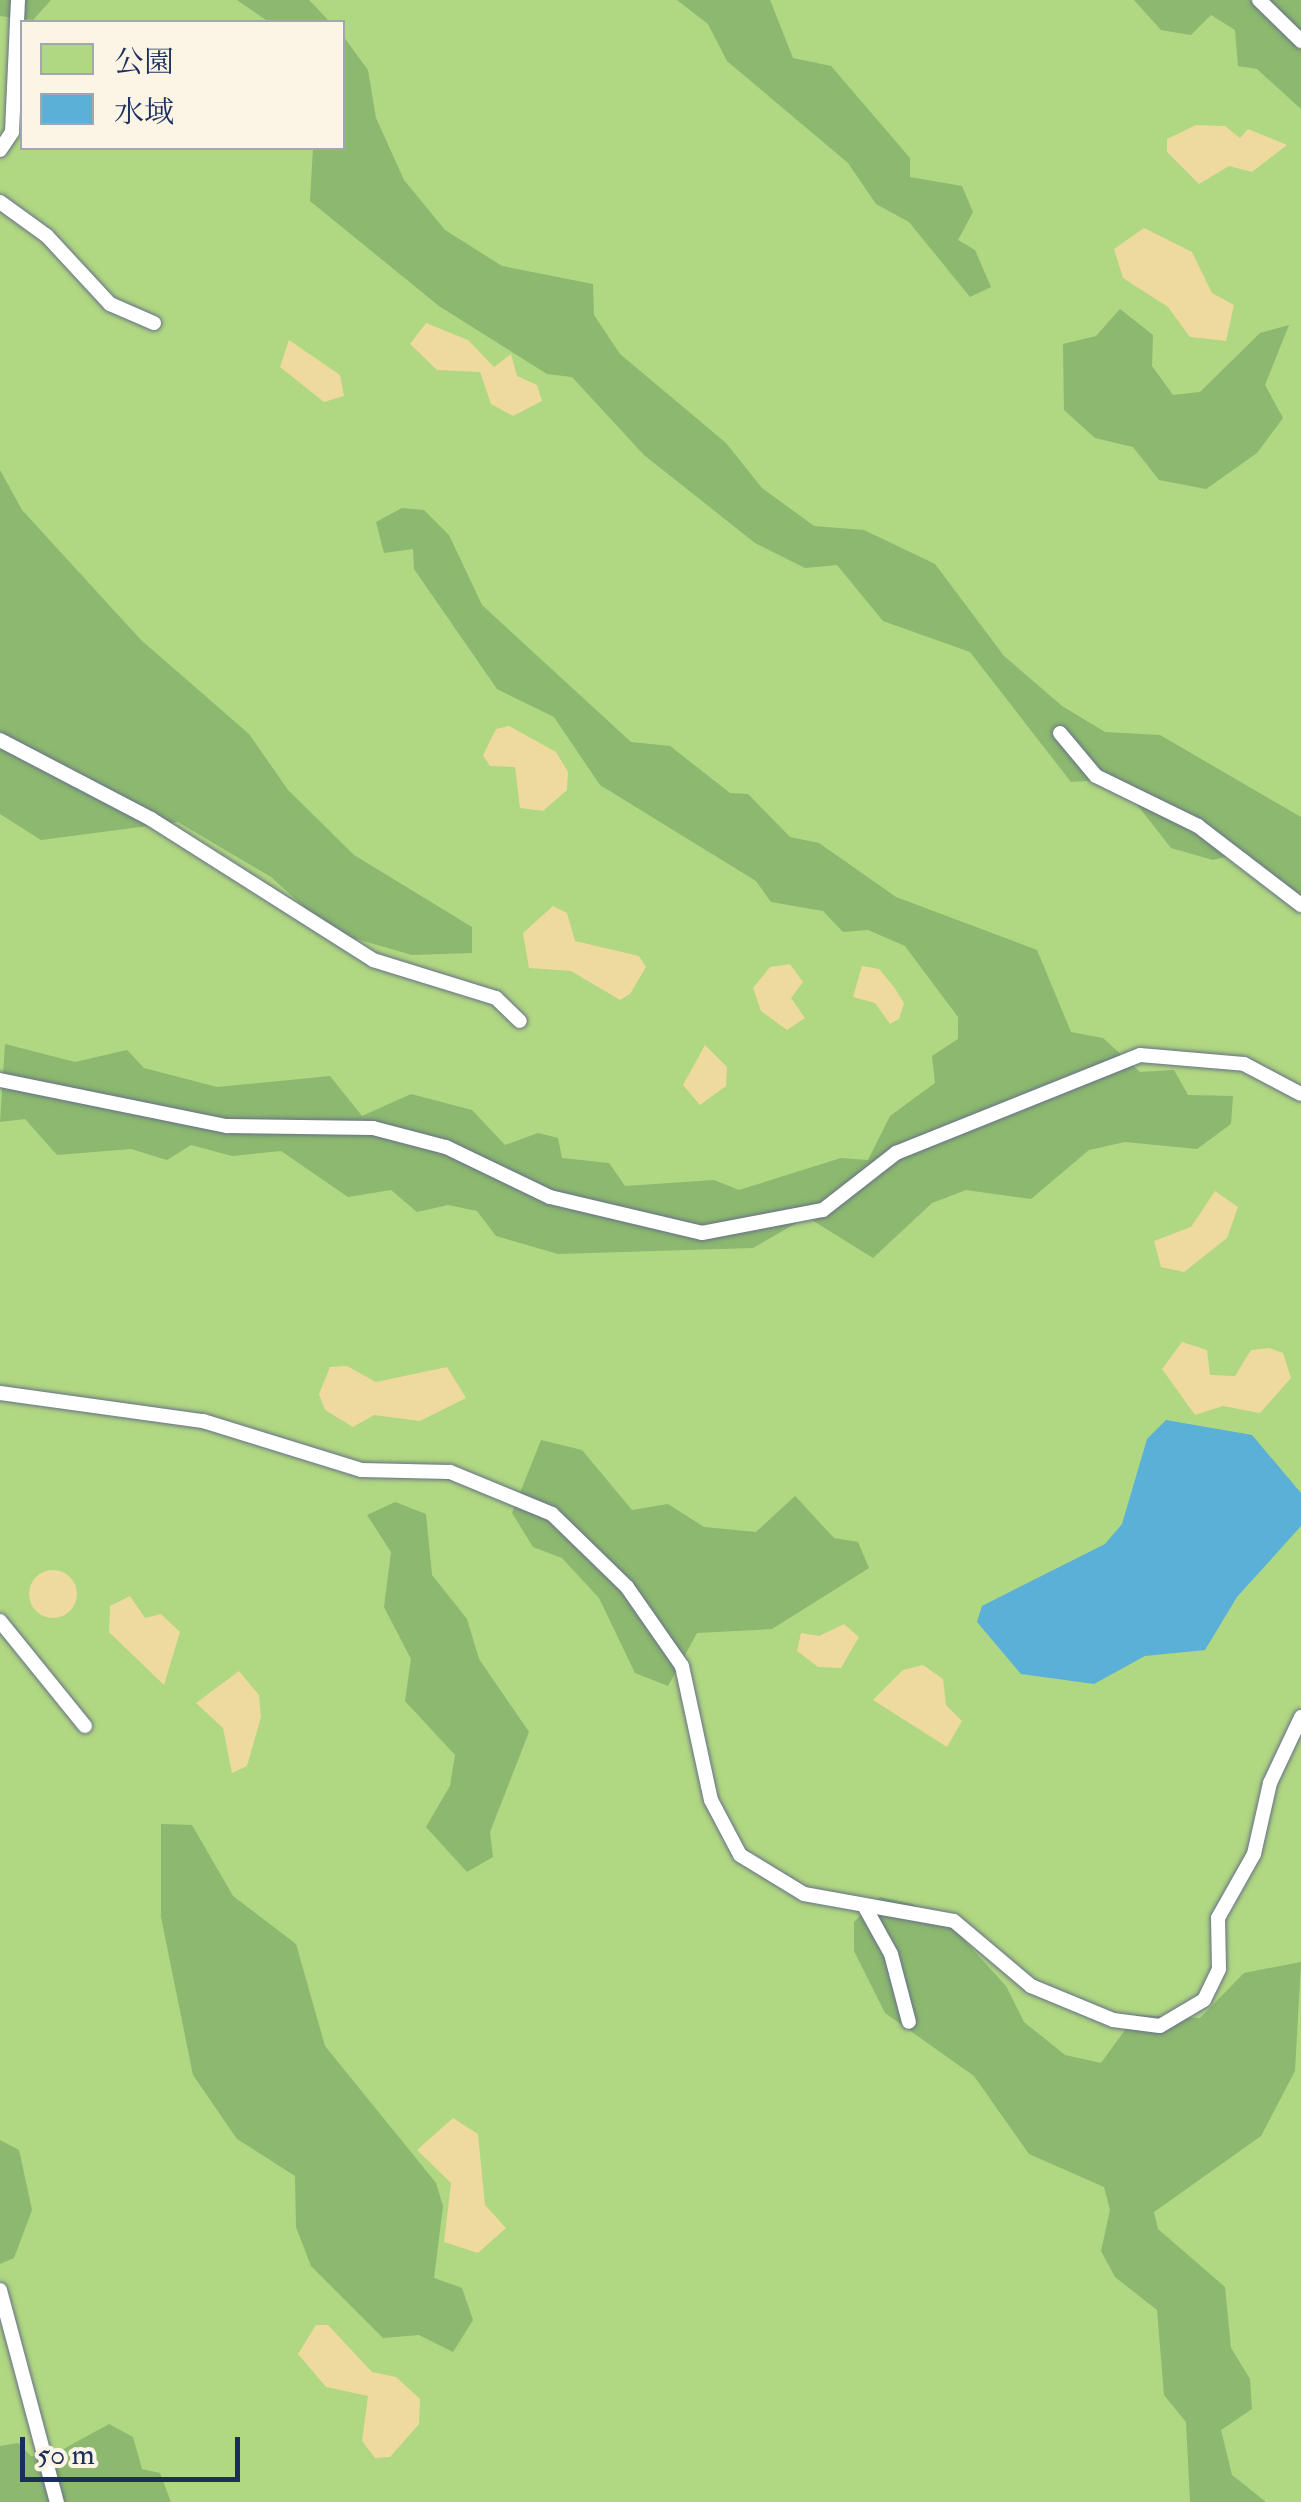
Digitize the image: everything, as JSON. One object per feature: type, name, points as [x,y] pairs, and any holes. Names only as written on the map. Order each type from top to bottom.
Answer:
[{"type":"lane","points":[[0,150],[12,132],[18,0]]},
{"type":"lane","points":[[1258,0],[1301,40]]},
{"type":"lane","points":[[0,202],[47,236],[110,304],[154,323]]},
{"type":"lane","points":[[1060,733],[1108,784],[1198,826],[1301,905]]},
{"type":"lane","points":[[0,740],[151,819],[373,960],[496,998],[520,1022]]},
{"type":"lane","points":[[0,1080],[227,1126],[373,1128],[446,1147],[550,1197],[702,1233],[823,1210],[896,1153],[1140,1055],[1244,1064],[1301,1094]]},
{"type":"lane","points":[[0,1393],[203,1422],[362,1470],[450,1472],[552,1514],[628,1587],[682,1666],[711,1800],[740,1855],[804,1894],[866,1909],[954,1921],[1031,1986],[1082,2010],[1141,2027],[1174,2022],[1214,1982],[1218,1918],[1254,1854],[1270,1782],[1301,1717]]},
{"type":"lane","points":[[0,1621],[85,1726]]},
{"type":"lane","points":[[866,1909],[891,1954],[909,2022]]},
{"type":"lane","points":[[0,2290],[57,2502]]},
{"type":"green space","points":[[0,0],[1301,0],[1301,2502],[0,2502]]},
{"type":"green space","points":[[0,0],[51,0],[33,20],[0,16]]},
{"type":"green space","points":[[237,0],[309,0],[328,20],[266,20]]},
{"type":"green space","points":[[677,0],[770,0],[793,58],[831,66],[910,158],[910,177],[962,186],[973,212],[958,240],[975,250],[991,287],[970,297],[909,222],[876,204],[848,163],[727,61],[708,24]]},
{"type":"green space","points":[[1134,0],[1301,0],[1301,109],[1257,69],[1238,66],[1235,30],[1211,15],[1191,35],[1161,30]]},
{"type":"green space","points":[[345,39],[368,70],[376,118],[404,180],[445,230],[502,266],[593,284],[594,315],[620,354],[726,443],[762,488],[814,526],[864,530],[935,564],[1004,656],[1062,706],[1105,732],[1160,735],[1301,817],[1301,898],[1244,852],[1213,860],[1171,848],[1128,793],[1102,780],[1071,782],[970,652],[883,621],[837,565],[805,568],[755,543],[644,455],[572,377],[547,374],[439,306],[310,201],[313,150],[345,150]]},
{"type":"green space","points":[[1120,309],[1153,335],[1152,366],[1173,395],[1200,392],[1260,333],[1289,325],[1265,385],[1283,418],[1257,453],[1206,489],[1159,480],[1133,447],[1095,438],[1064,410],[1063,344],[1096,336]]},
{"type":"green space","points":[[0,470],[22,510],[141,640],[249,734],[288,790],[354,855],[472,927],[472,953],[412,955],[332,932],[271,877],[178,822],[41,840],[0,814]]},
{"type":"green space","points":[[402,508],[424,510],[449,535],[482,605],[631,742],[670,746],[730,793],[748,794],[790,837],[819,843],[896,897],[1037,950],[1071,1032],[1103,1038],[1140,1072],[1174,1070],[1188,1095],[1233,1096],[1231,1124],[1197,1149],[1125,1142],[1089,1150],[1031,1199],[966,1190],[932,1203],[873,1258],[807,1217],[753,1248],[558,1254],[496,1236],[477,1211],[448,1205],[417,1212],[391,1190],[348,1197],[281,1151],[232,1156],[191,1145],[167,1160],[131,1149],[57,1155],[25,1119],[0,1122],[5,1044],[75,1062],[127,1050],[144,1068],[217,1087],[330,1076],[362,1116],[411,1094],[472,1110],[505,1145],[538,1133],[558,1138],[562,1158],[609,1163],[625,1186],[714,1180],[739,1190],[841,1158],[868,1160],[890,1116],[935,1083],[932,1056],[958,1039],[958,1017],[905,946],[868,930],[843,932],[823,911],[771,902],[756,881],[600,785],[554,717],[497,689],[414,569],[413,549],[384,553],[376,522]]},
{"type":"green space","points":[[541,1440],[582,1450],[632,1510],[668,1504],[704,1527],[756,1532],[795,1496],[834,1538],[858,1542],[869,1568],[772,1629],[697,1633],[668,1686],[635,1673],[599,1598],[562,1558],[533,1547],[512,1513]]},
{"type":"green space","points":[[395,1502],[426,1514],[432,1575],[467,1619],[479,1659],[529,1732],[490,1832],[493,1857],[467,1872],[426,1827],[450,1786],[455,1755],[405,1701],[411,1659],[384,1607],[391,1552],[367,1515]]},
{"type":"green space","points":[[161,1824],[192,1825],[233,1896],[296,1944],[325,2046],[436,2183],[443,2206],[434,2278],[462,2288],[473,2320],[453,2352],[419,2335],[383,2338],[311,2266],[296,2227],[295,2176],[237,2139],[193,2075],[161,1917]]},
{"type":"green space","points":[[880,1897],[913,1904],[955,1930],[1006,1986],[1024,2022],[1065,2055],[1101,2063],[1136,2015],[1200,2018],[1244,1973],[1301,1962],[1295,2071],[1261,2136],[1154,2212],[1158,2229],[1225,2287],[1231,2348],[1250,2379],[1252,2409],[1221,2430],[1232,2475],[1266,2502],[1190,2502],[1186,2422],[1164,2395],[1157,2310],[1115,2277],[1101,2251],[1110,2210],[1104,2187],[1029,2154],[974,2076],[885,2013],[854,1951],[854,1922]]},
{"type":"green space","points":[[0,2140],[19,2150],[32,2210],[14,2258],[0,2264]]},
{"type":"green space","points":[[109,2424],[133,2437],[142,2469],[160,2473],[171,2502],[0,2502],[0,2446],[18,2443],[31,2456],[58,2452]]},
{"type":"sand","points":[[1196,125],[1225,126],[1240,138],[1248,129],[1287,145],[1252,172],[1229,166],[1199,184],[1167,152],[1167,139]]},
{"type":"sand","points":[[1144,228],[1192,252],[1212,293],[1234,305],[1226,341],[1190,337],[1168,307],[1123,278],[1114,249]]},
{"type":"sand","points":[[426,323],[468,340],[494,367],[511,354],[517,376],[537,385],[542,401],[513,416],[491,404],[480,372],[437,370],[410,344]]},
{"type":"sand","points":[[289,340],[340,375],[344,396],[324,402],[280,367]]},
{"type":"sand","points":[[509,726],[556,752],[568,772],[567,790],[543,811],[520,808],[515,767],[490,766],[483,755],[496,729]]},
{"type":"sand","points":[[553,906],[567,913],[575,941],[639,956],[646,967],[630,994],[620,1000],[571,971],[529,968],[523,933]]},
{"type":"sand","points":[[790,964],[803,982],[791,998],[805,1018],[787,1030],[761,1011],[753,988],[770,967]]},
{"type":"sand","points":[[862,966],[879,969],[894,987],[904,1003],[899,1019],[890,1024],[875,1003],[853,997]]},
{"type":"sand","points":[[705,1045],[727,1067],[726,1086],[700,1105],[683,1085]]},
{"type":"sand","points":[[1215,1191],[1238,1207],[1227,1238],[1184,1272],[1161,1267],[1154,1241],[1191,1227]]},
{"type":"sand","points":[[1182,1342],[1207,1350],[1210,1375],[1235,1376],[1251,1350],[1269,1348],[1283,1353],[1291,1378],[1260,1413],[1223,1406],[1195,1415],[1162,1369]]},
{"type":"sand","points":[[347,1366],[376,1382],[447,1367],[466,1398],[420,1421],[374,1415],[353,1427],[325,1410],[319,1394],[330,1367]]},
{"type":"sand","points":[[53,1570],[70,1577],[77,1594],[70,1611],[53,1618],[36,1611],[29,1594],[36,1577]]},
{"type":"sand","points":[[130,1596],[145,1618],[161,1614],[180,1632],[164,1685],[109,1632],[110,1606]]},
{"type":"sand","points":[[844,1624],[859,1637],[841,1668],[818,1667],[797,1651],[801,1633],[819,1636]]},
{"type":"sand","points":[[923,1665],[943,1679],[946,1705],[962,1721],[947,1747],[873,1700],[903,1670]]},
{"type":"sand","points":[[239,1671],[259,1695],[261,1717],[247,1766],[232,1773],[223,1728],[196,1703]]},
{"type":"sand","points":[[453,2118],[478,2134],[485,2205],[506,2228],[478,2253],[444,2242],[451,2183],[417,2150]]},
{"type":"sand","points":[[316,2325],[328,2325],[372,2372],[396,2377],[420,2399],[419,2424],[390,2457],[375,2458],[362,2441],[368,2396],[326,2387],[298,2354]]},
{"type":"water","points":[[1166,1420],[1252,1435],[1301,1493],[1301,1526],[1237,1597],[1205,1650],[1145,1656],[1094,1684],[1021,1674],[977,1622],[982,1606],[1105,1544],[1122,1524],[1147,1439]]}]
